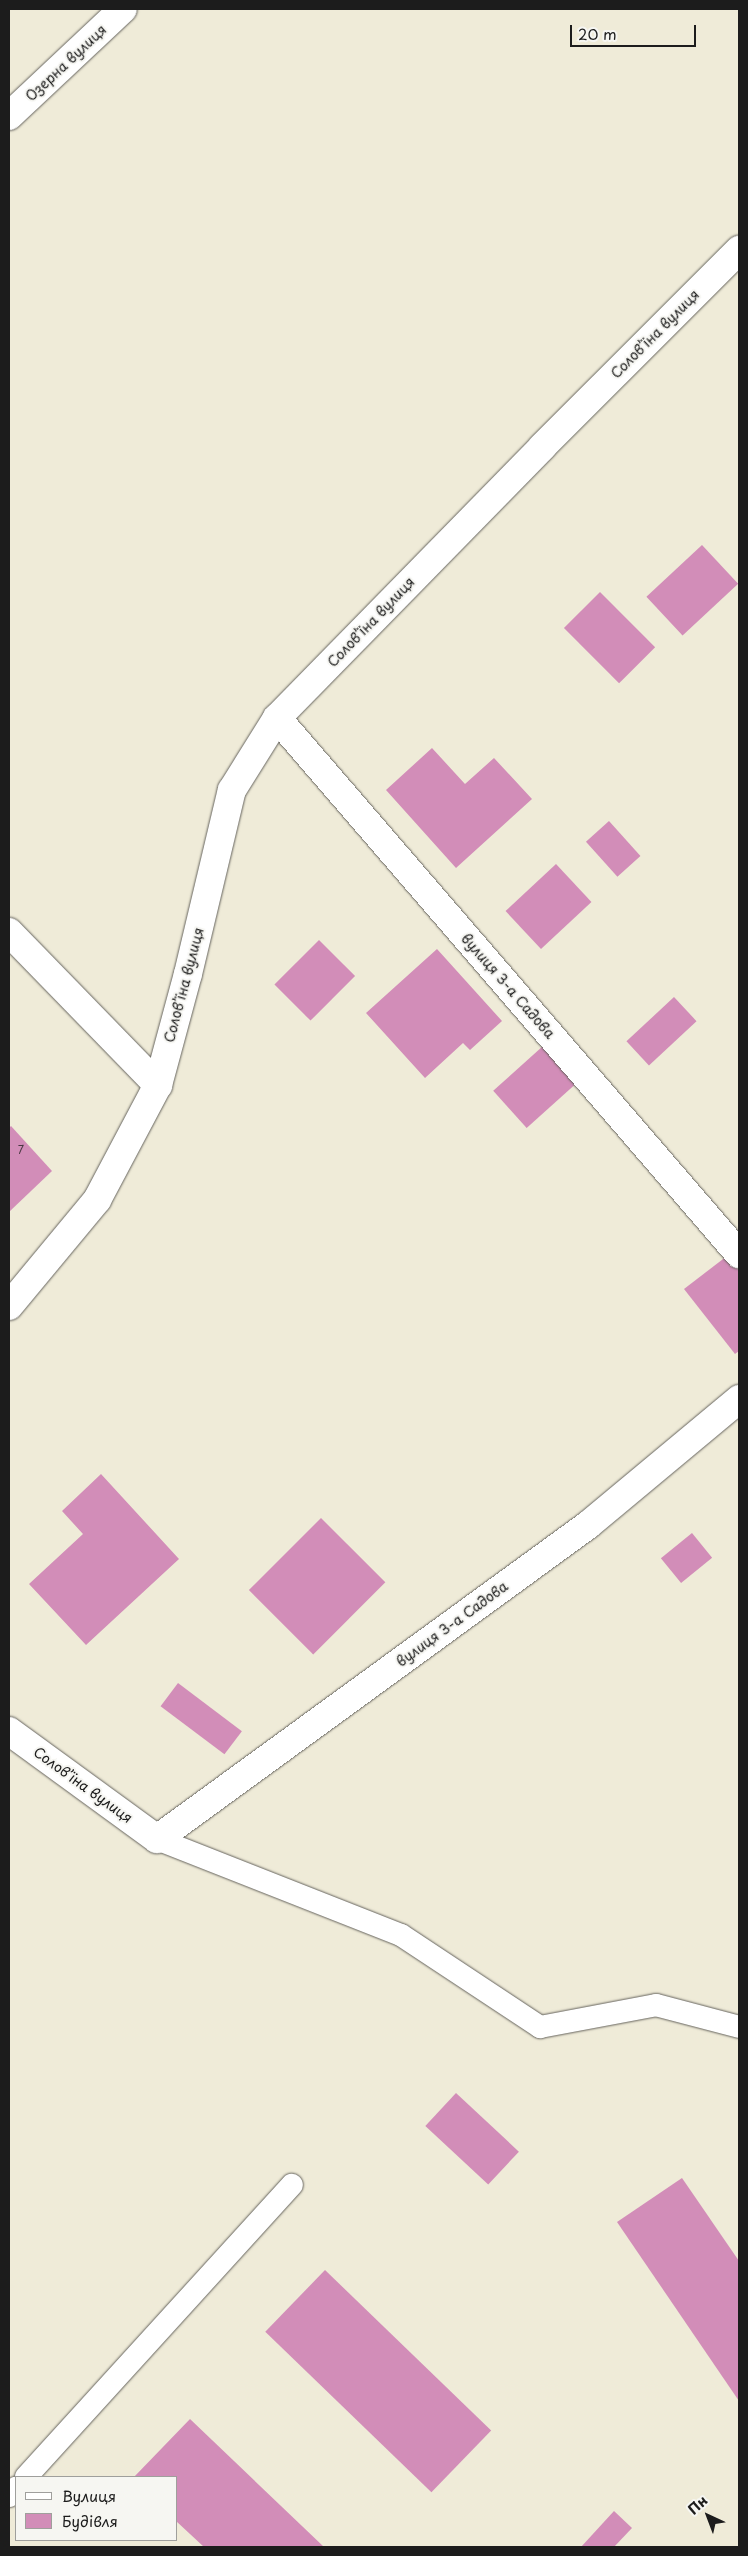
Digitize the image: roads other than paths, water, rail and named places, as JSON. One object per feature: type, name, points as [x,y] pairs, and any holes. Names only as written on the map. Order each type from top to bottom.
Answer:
[{"type":"street","name":"Озерна вулиця","points":[[9,116],[123,9]]},
{"type":"street","name":"Соловʼїна вулиця","points":[[9,1306],[97,1200],[158,1085],[188,974],[232,790],[277,718],[542,447],[739,250]]},
{"type":"street","name":"вулиця 3-а Садова","points":[[277,718],[739,1254]]},
{"type":"street","points":[[9,932],[158,1085]]},
{"type":"street","name":"вулиця 3-а Садова","points":[[157,1840],[588,1525],[739,1399]]},
{"type":"street","name":"Соловʼїна вулиця","points":[[9,1731],[157,1840]]},
{"type":"lane","points":[[157,1840],[401,1935],[540,2027],[656,2005],[739,2027]]},
{"type":"lane","points":[[27,2476],[292,2185]]}]
